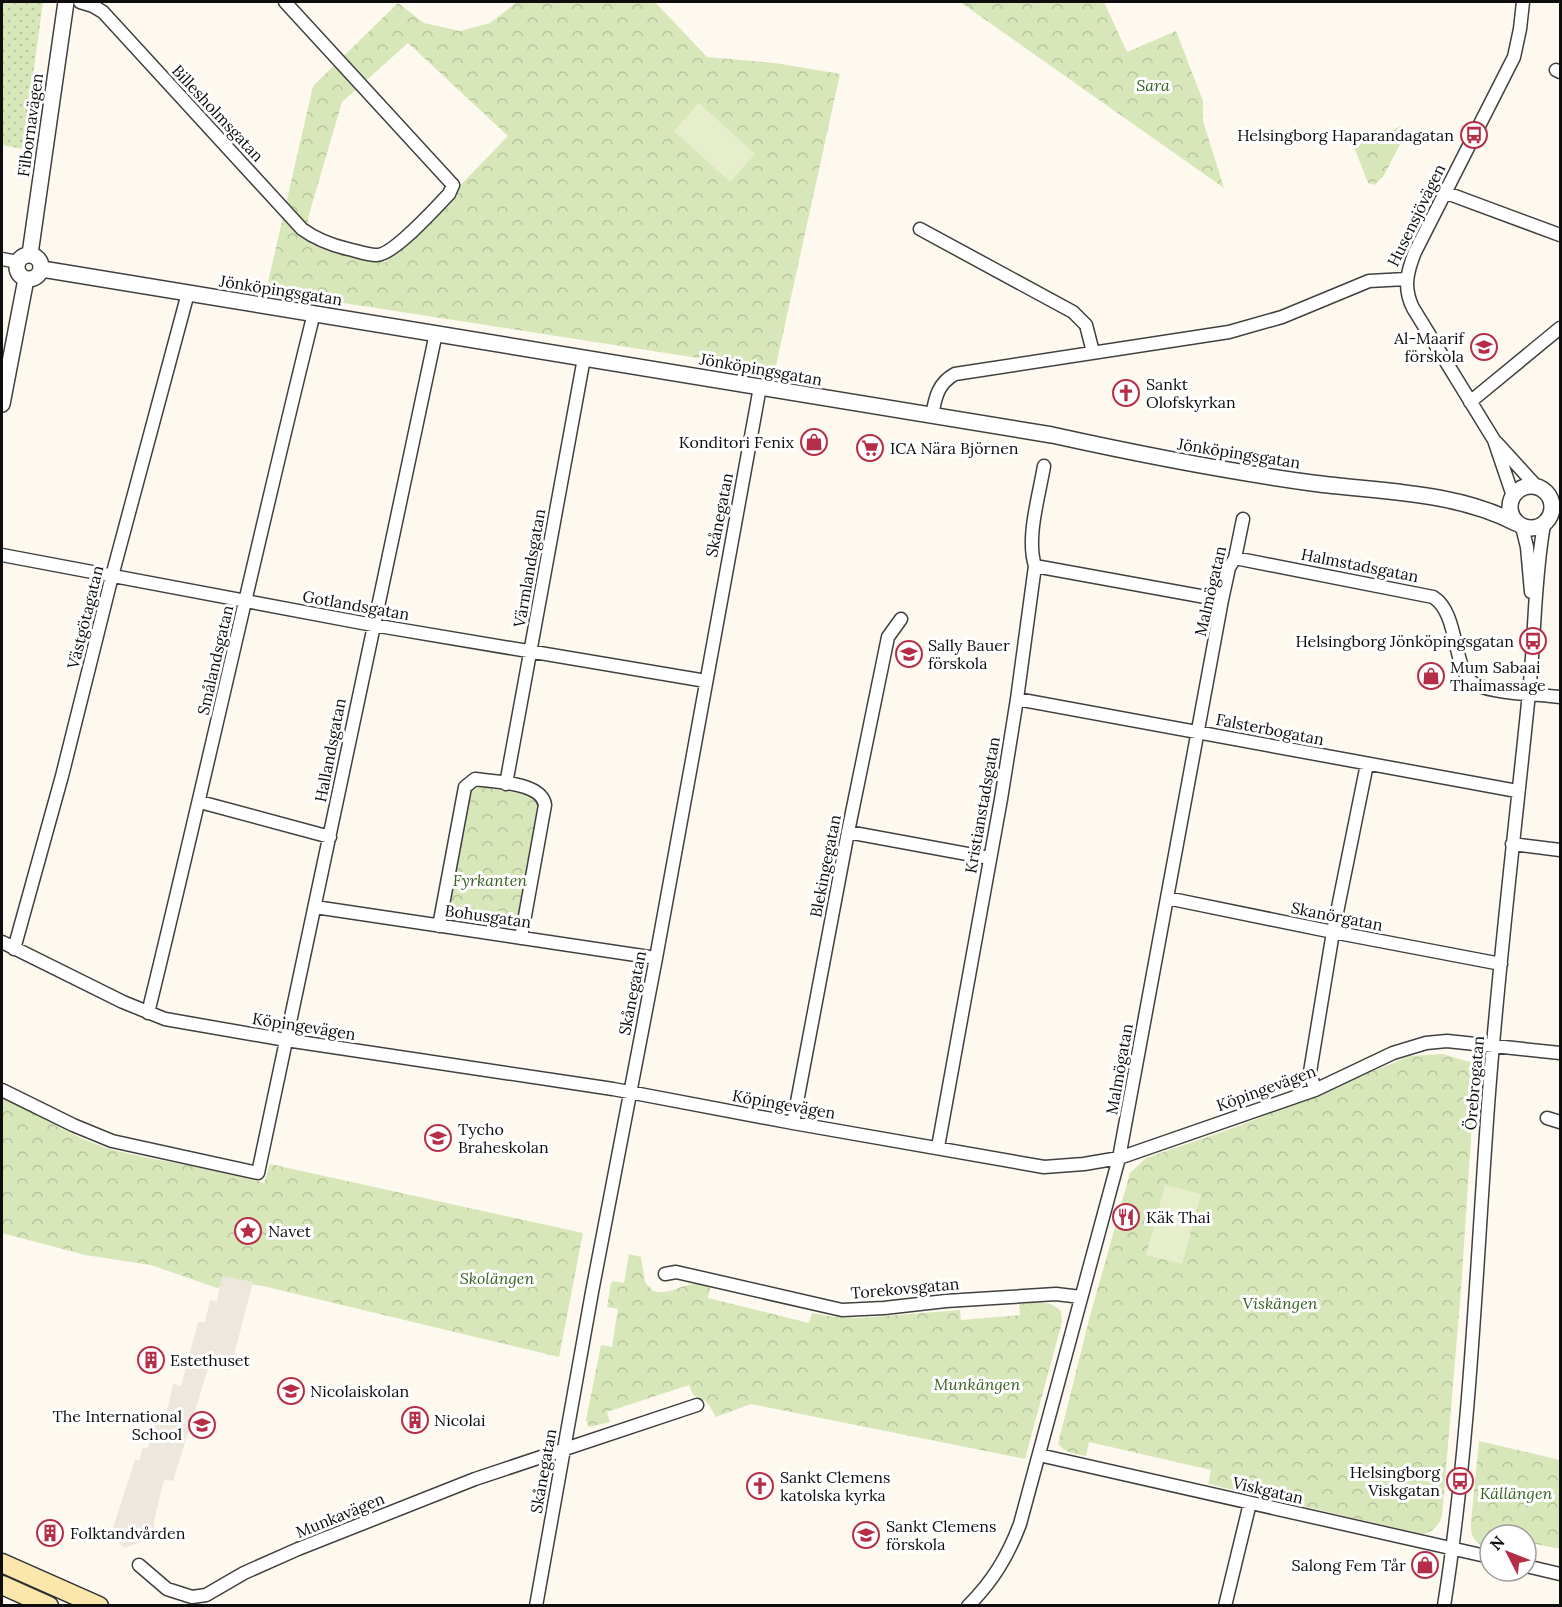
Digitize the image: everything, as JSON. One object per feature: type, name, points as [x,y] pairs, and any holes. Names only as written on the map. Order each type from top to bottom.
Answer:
[{"type":"main road","points":[[2,1563],[99,1605]]},
{"type":"main road","points":[[2,1585],[49,1605]]},
{"type":"street","name":"Filbornavägen","points":[[24,258],[66,2]]},
{"type":"street","name":"Billesholmsgatan","points":[[80,2],[103,12],[302,229],[333,245],[375,255],[384,254],[449,194],[453,185],[285,2]]},
{"type":"street","name":"Husensjövägen","points":[[932,416],[940,387],[945,380],[955,374],[1254,326],[1282,317],[1355,286],[1378,279],[1406,279],[1414,252],[1514,57],[1523,2]]},
{"type":"street","points":[[1444,192],[1560,235]]},
{"type":"street","points":[[920,229],[1074,312],[1086,325],[1093,352]]},
{"type":"street","points":[[24,258],[18,272],[26,279]]},
{"type":"street","points":[[2,259],[39,259],[42,269],[36,277],[26,279]]},
{"type":"street","name":"Jönköpingsgatan","points":[[42,269],[1052,435],[1134,453],[1312,483],[1412,494],[1474,506],[1497,513],[1519,525]]},
{"type":"street","points":[[2,404],[26,279]]},
{"type":"street","points":[[1406,279],[1407,293],[1413,308],[1494,440],[1537,487],[1548,494],[1556,504],[1551,522],[1530,529],[1519,525],[1510,510],[1512,499],[1494,440]]},
{"type":"street","name":"Västgötagatan","points":[[14,949],[62,776],[112,576],[188,293]]},
{"type":"street","name":"Smålandsgatan","points":[[148,1014],[314,314]]},
{"type":"street","points":[[1470,402],[1560,328]]},
{"type":"street","name":"Hallandsgatan","points":[[2,1090],[73,1125],[112,1141],[258,1173],[436,333]]},
{"type":"street","name":"Värmlandsgatan","points":[[506,784],[585,358]]},
{"type":"street","name":"Skånegatan","points":[[536,1605],[760,387]]},
{"type":"street","name":"Kristianstadsgatan","points":[[938,1148],[1017,699],[1035,566],[1031,554],[1044,466]]},
{"type":"street","points":[[1512,499],[1524,487],[1537,487]]},
{"type":"street","name":"Jönköpingsgatan","points":[[1474,506],[1512,499]]},
{"type":"street","name":"Malmögatan","points":[[968,1605],[992,1581],[1002,1566],[1020,1524],[1119,1158],[1222,600],[1229,568],[1235,558],[1243,519]]},
{"type":"street","name":"Örebrogatan","points":[[1444,1605],[1453,1549],[1465,1424],[1492,1046],[1529,693],[1534,620],[1551,522]]},
{"type":"street","name":"Örebrogatan","points":[[1519,525],[1527,547],[1534,620]]},
{"type":"street","name":"Gotlandsgatan","points":[[2,555],[373,625],[706,681]]},
{"type":"street","name":"Halmstadsgatan","points":[[1235,558],[1433,597],[1445,608],[1464,670],[1476,685],[1560,697]]},
{"type":"street","points":[[1035,566],[1222,600]]},
{"type":"street","name":"Blekingegatan","points":[[793,1123],[848,832],[888,637],[901,619]]},
{"type":"street","name":"Falsterbogatan","points":[[1017,699],[1518,791]]},
{"type":"street","points":[[1315,1089],[1310,1072],[1333,932],[1367,764]]},
{"type":"street","points":[[439,926],[465,788],[475,780],[506,784],[535,790],[542,795],[545,805],[521,938]]},
{"type":"street","points":[[200,802],[330,837]]},
{"type":"street","points":[[848,832],[989,858]]},
{"type":"street","points":[[1512,844],[1560,850]]},
{"type":"street","name":"Skanörgatan","points":[[1167,898],[1501,964]]},
{"type":"street","name":"Bohusgatan","points":[[315,907],[656,958]]},
{"type":"street","name":"Köpingevägen","points":[[2,942],[148,1014],[165,1019],[286,1040],[630,1092],[1044,1167],[1119,1158],[1315,1089],[1393,1053],[1426,1043],[1447,1041],[1560,1053]]},
{"type":"street","points":[[1547,1118],[1560,1122]]},
{"type":"street","name":"Torekovsgatan","points":[[665,1274],[676,1272],[824,1307],[852,1310],[1056,1293],[1081,1297]]},
{"type":"street","name":"Munkavägen","points":[[139,1565],[166,1588],[192,1597],[206,1595],[244,1573],[298,1549],[475,1479],[697,1405]]},
{"type":"street","name":"Viskgatan","points":[[1039,1455],[1478,1554]]},
{"type":"street","points":[[1225,1605],[1250,1503]]},
{"type":"street","points":[[1538,1569],[1560,1574]]},
{"type":"green space","points":[[2,2],[43,2],[23,149],[2,145]]},
{"type":"green space","points":[[517,2],[655,2],[707,57],[775,63],[840,74],[775,370],[266,291],[313,86],[398,3],[424,23],[460,31],[490,23]],"holes":[[[408,43],[508,136],[386,262],[332,252],[310,244],[308,218],[342,102]]]},
{"type":"green space","name":"Sara","points":[[960,2],[1104,2],[1127,52],[1176,31],[1203,101],[1203,121],[1224,188]]},
{"type":"green space","points":[[699,103],[755,154],[730,182],[674,131]]},
{"type":"green space","points":[[1401,126],[1405,135],[1383,177],[1374,185],[1368,183],[1354,147]]},
{"type":"green space","name":"Fyrkanten","points":[[476,786],[531,795],[539,804],[518,923],[509,931],[452,923],[447,914],[469,793]]},
{"type":"green space","name":"Viskängen","points":[[1443,1054],[1476,1064],[1461,1290],[1442,1516],[1435,1528],[1422,1534],[1208,1484],[1211,1470],[1089,1442],[1086,1456],[1070,1453],[1061,1447],[1058,1444],[1089,1320],[1130,1173],[1146,1158],[1239,1126],[1410,1056]]},
{"type":"green space","name":"Skolängen","points":[[2,1097],[83,1139],[129,1154],[264,1183],[270,1164],[583,1233],[559,1357],[263,1286],[235,1282],[217,1288],[151,1265],[85,1255],[2,1233]]},
{"type":"green space","points":[[1165,1185],[1201,1194],[1182,1264],[1146,1255]]},
{"type":"green space","name":"Munkängen","points":[[629,1254],[641,1257],[645,1282],[653,1291],[661,1292],[689,1285],[703,1285],[710,1288],[708,1298],[809,1323],[812,1313],[860,1318],[960,1310],[961,1320],[1020,1315],[1019,1304],[1042,1302],[1056,1307],[1061,1311],[1062,1322],[1025,1459],[751,1404],[716,1417],[707,1402],[693,1395],[689,1385],[607,1412],[610,1422],[589,1427],[586,1420],[601,1345],[612,1347],[618,1309],[607,1307],[611,1283],[613,1281],[624,1283]]},
{"type":"green space","name":"Källängen","points":[[1479,1441],[1560,1460],[1560,1549],[1538,1544],[1538,1523],[1478,1523],[1478,1543],[1472,1535]]},
{"type":"shaded area","points":[[222,1276],[253,1282],[230,1370],[209,1366],[173,1481],[164,1480],[154,1521],[155,1537],[124,1548],[111,1534],[135,1460],[139,1460],[143,1448],[148,1448],[157,1416],[166,1417],[173,1384],[181,1386],[198,1322],[205,1322],[210,1300],[217,1301]]},
{"type":"place","name":"Helsingborg Haparandagatan","points":[[1474,135]]},
{"type":"place","name":"Al-Maarif förskola","points":[[1484,347]]},
{"type":"place","name":"Sankt Olofskyrkan","points":[[1126,393]]},
{"type":"place","name":"Konditori Fenix","points":[[814,442]]},
{"type":"place","name":"ICA Nära Björnen","points":[[870,448]]},
{"type":"place","name":"Helsingborg Jönköpingsgatan","points":[[1533,641]]},
{"type":"place","name":"Sally Bauer förskola","points":[[909,654]]},
{"type":"place","name":"Mum Sabaai Thaimassage","points":[[1431,676]]},
{"type":"place","name":"Tycho Braheskolan","points":[[438,1138]]},
{"type":"place","name":"Käk Thai","points":[[1126,1217]]},
{"type":"place","name":"Navet","points":[[248,1231]]},
{"type":"place","name":"Estethuset","points":[[151,1360]]},
{"type":"place","name":"Nicolaiskolan","points":[[291,1391]]},
{"type":"place","name":"Nicolai","points":[[415,1420]]},
{"type":"place","name":"The International School","points":[[202,1425]]},
{"type":"place","name":"Helsingborg Viskgatan","points":[[1460,1481]]},
{"type":"place","name":"Sankt Clemens katolska kyrka","points":[[760,1486]]},
{"type":"place","name":"Folktandvården","points":[[50,1533]]},
{"type":"place","name":"Sankt Clemens förskola","points":[[866,1535]]},
{"type":"place","name":"Salong Fem Tår","points":[[1425,1565]]}]
